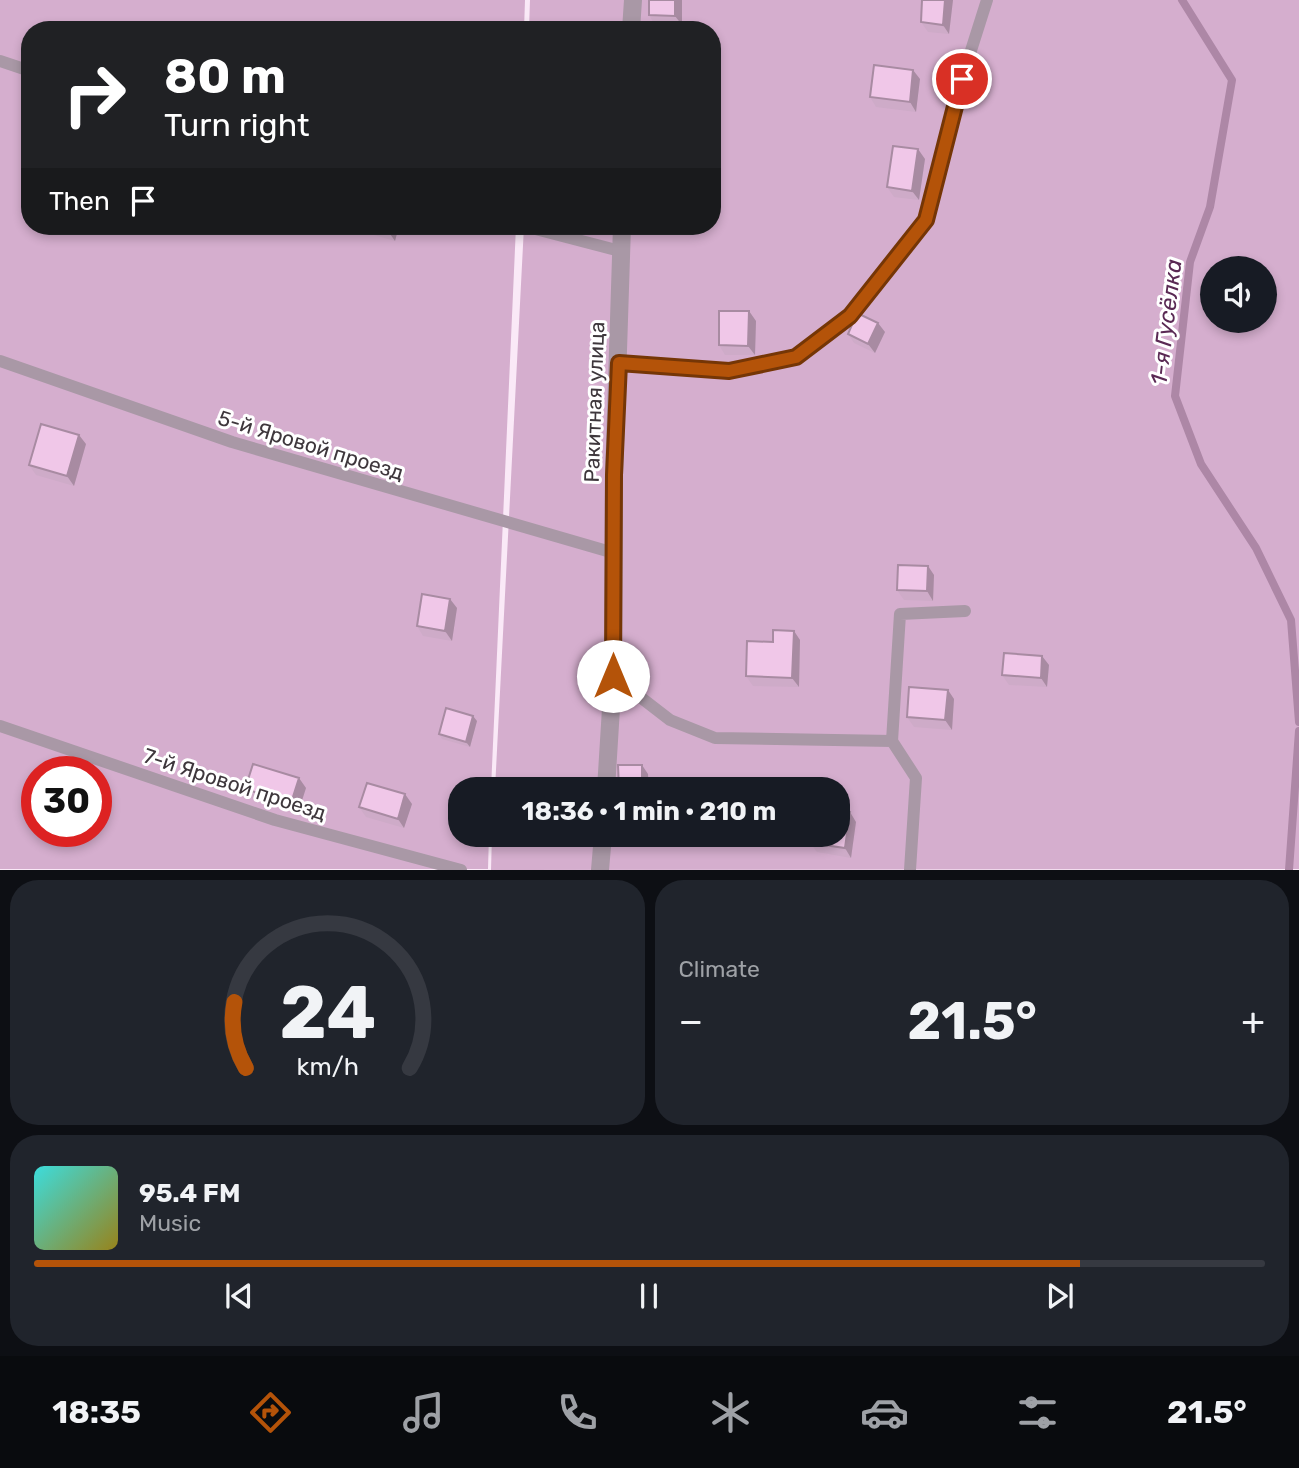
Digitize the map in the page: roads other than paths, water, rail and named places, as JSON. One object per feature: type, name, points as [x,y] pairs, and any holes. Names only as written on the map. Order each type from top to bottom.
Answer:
[{"type":"street","points":[[632,21],[633,0]]},
{"type":"street","name":"Ракитная улица","points":[[607,777],[613,676],[621,235]]},
{"type":"street","points":[[600,870],[602,847]]},
{"type":"lane","points":[[619,363],[729,371],[796,357],[850,316],[926,220],[962,79],[987,0]]},
{"type":"lane","points":[[0,61],[21,68]]},
{"type":"lane","points":[[559,235],[620,251]]},
{"type":"lane","name":"5-й Яровой проезд","points":[[0,361],[232,442],[614,553]]},
{"type":"lane","points":[[910,870],[916,778],[892,741],[900,614],[965,611]]},
{"type":"lane","points":[[613,676],[670,720],[715,738],[892,741]]},
{"type":"lane","name":"7-й Яровой проезд","points":[[0,726],[275,820],[461,870]]},
{"type":"waterway","name":"1-я Гусёлка","points":[[1182,0],[1232,80],[1210,207],[1190,262],[1175,396],[1201,464],[1256,548],[1291,620],[1299,722]]},
{"type":"waterway","name":"1-я Гусёлка","points":[[1289,870],[1299,731]]}]
